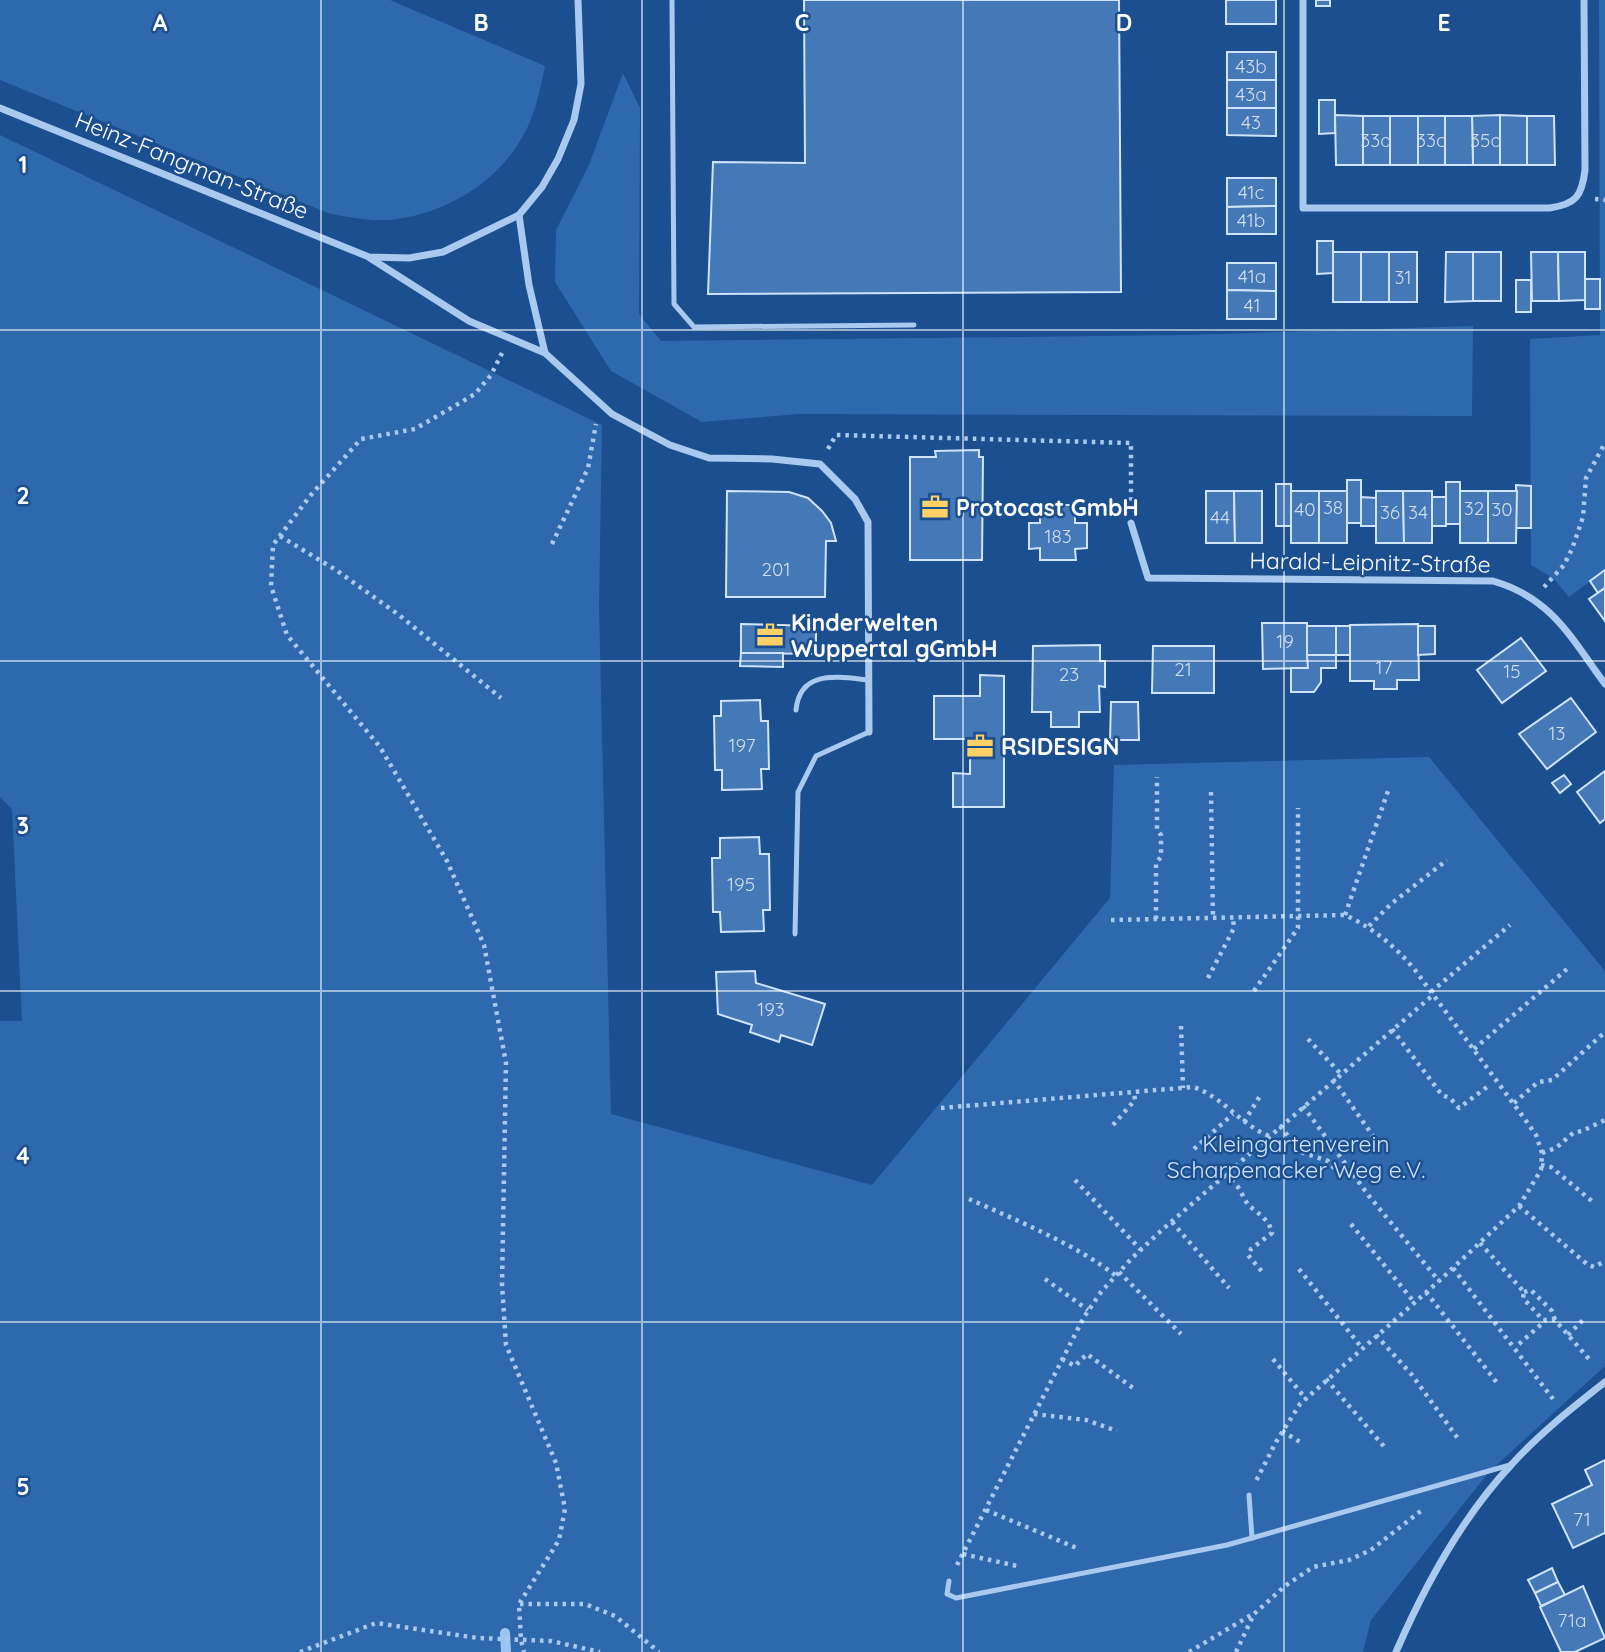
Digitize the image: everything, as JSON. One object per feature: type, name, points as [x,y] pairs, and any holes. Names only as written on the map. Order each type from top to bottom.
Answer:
[{"type":"street","name":"Heinz-Fangman-Straße","points":[[369,257],[409,258],[443,252],[519,215],[542,187],[558,159],[574,120],[581,84],[578,0]]},
{"type":"street","points":[[1303,0],[1303,208],[1549,208],[1566,205],[1576,198],[1585,170],[1584,0]]},
{"type":"street","name":"Heinz-Fangman-Straße","points":[[0,108],[369,257],[470,321],[545,353],[612,414],[670,445],[709,457],[820,464]]},
{"type":"street","points":[[519,215],[528,285],[545,353]]},
{"type":"street","points":[[820,464],[855,499],[868,522],[869,732]]},
{"type":"street","name":"Harald-Leipnitz-Straße","points":[[1131,523],[1148,578],[1493,580],[1516,587],[1535,598],[1558,620],[1605,684]]},
{"type":"street","points":[[1396,1652],[1421,1594],[1458,1534],[1510,1465],[1553,1423],[1605,1382]]},
{"type":"lane","points":[[672,0],[674,304],[694,327],[914,325]]},
{"type":"lane","points":[[796,710],[798,695],[810,682],[831,677],[869,680]]},
{"type":"lane","points":[[795,934],[798,792],[816,756],[869,732]]},
{"type":"lane","points":[[949,1581],[947,1594],[956,1598],[1227,1545],[1510,1465]]},
{"type":"lane","points":[[1249,1494],[1252,1538]]},
{"type":"path","points":[[510,338],[491,375],[475,394],[415,429],[361,439],[310,496],[273,545],[271,586],[287,635],[380,747],[447,861],[484,945],[506,1063],[502,1284],[506,1345],[556,1463],[565,1508],[559,1540],[519,1604],[524,1652]]},
{"type":"path","points":[[552,544],[588,468],[600,402]]},
{"type":"path","points":[[820,464],[836,435],[1132,443],[1131,523]]},
{"type":"path","points":[[1557,573],[1568,556],[1583,517],[1586,478],[1605,443]]},
{"type":"path","points":[[280,536],[336,570],[399,615],[501,698]]},
{"type":"path","points":[[1156,919],[1156,863],[1161,857],[1161,835],[1157,830],[1157,777]]},
{"type":"path","points":[[1345,915],[1388,791]]},
{"type":"path","points":[[1211,792],[1213,918]]},
{"type":"path","points":[[1254,991],[1298,928],[1298,808]]},
{"type":"path","points":[[1369,926],[1391,904],[1447,860]]},
{"type":"path","points":[[1111,920],[1345,915],[1369,926],[1403,956],[1432,993],[1514,1103],[1535,1135],[1542,1153],[1541,1170],[1519,1206],[1306,1399],[1282,1431],[1249,1494]]},
{"type":"path","points":[[1208,978],[1234,928],[1233,918]]},
{"type":"path","points":[[949,1581],[1088,1310],[1117,1274],[1226,1173],[1510,925]]},
{"type":"path","points":[[1474,1049],[1567,969]]},
{"type":"path","points":[[1181,1026],[1183,1088]]},
{"type":"path","points":[[1392,1029],[1441,1095],[1450,1098],[1459,1108],[1487,1087]]},
{"type":"path","points":[[1514,1103],[1538,1083],[1552,1080],[1605,1032]]},
{"type":"path","points":[[1308,1039],[1340,1073]]},
{"type":"path","points":[[1334,1079],[1373,1136]]},
{"type":"path","points":[[941,1108],[1183,1088],[1200,1089],[1257,1131],[1269,1136]]},
{"type":"path","points":[[1113,1125],[1135,1100],[1134,1093]]},
{"type":"path","points":[[1244,1122],[1260,1096]]},
{"type":"path","points":[[1303,1106],[1369,1196],[1439,1281]]},
{"type":"path","points":[[1194,1149],[1233,1114]]},
{"type":"path","points":[[1542,1153],[1556,1148],[1573,1133],[1605,1120]]},
{"type":"path","points":[[1280,1126],[1301,1152],[1328,1161],[1339,1174]]},
{"type":"path","points":[[1541,1164],[1551,1167],[1593,1202]]},
{"type":"path","points":[[1226,1173],[1248,1205],[1269,1224],[1272,1233],[1251,1249],[1248,1255],[1264,1274]]},
{"type":"path","points":[[1075,1180],[1141,1250]]},
{"type":"path","points":[[969,1199],[1117,1274],[1181,1334]]},
{"type":"path","points":[[1519,1206],[1588,1265],[1594,1267],[1605,1261]]},
{"type":"path","points":[[1172,1222],[1229,1288]]},
{"type":"path","points":[[1351,1224],[1414,1302]]},
{"type":"path","points":[[1480,1243],[1524,1292]]},
{"type":"path","points":[[1453,1268],[1555,1401]]},
{"type":"path","points":[[1299,1269],[1362,1348]]},
{"type":"path","points":[[1045,1279],[1088,1310]]},
{"type":"path","points":[[1524,1292],[1531,1290],[1552,1311],[1555,1320],[1589,1359]]},
{"type":"path","points":[[1426,1292],[1498,1384]]},
{"type":"path","points":[[1524,1292],[1523,1298],[1543,1320],[1555,1320]]},
{"type":"path","points":[[1568,1335],[1586,1317]]},
{"type":"path","points":[[1519,1344],[1546,1320]]},
{"type":"path","points":[[1376,1335],[1412,1374],[1459,1440]]},
{"type":"path","points":[[1062,1359],[1075,1366],[1087,1354],[1133,1388]]},
{"type":"path","points":[[1273,1359],[1306,1399]]},
{"type":"path","points":[[1326,1379],[1387,1450]]},
{"type":"path","points":[[1034,1414],[1086,1420],[1117,1431]]},
{"type":"path","points":[[1282,1431],[1300,1442]]},
{"type":"path","points":[[1189,1652],[1254,1614],[1285,1586],[1312,1567],[1349,1560],[1371,1550],[1431,1503]]},
{"type":"path","points":[[986,1510],[1079,1549]]},
{"type":"path","points":[[963,1553],[1022,1567]]},
{"type":"path","points":[[519,1604],[585,1604],[615,1616],[659,1652]]},
{"type":"path","points":[[1236,1652],[1254,1614]]},
{"type":"path","points":[[300,1652],[376,1623],[478,1639],[551,1641],[600,1652]]},
{"type":"green space","points":[[0,0],[390,0],[545,66],[535,109],[524,134],[500,168],[484,182],[467,194],[428,212],[387,220],[365,219],[328,213],[0,80]]},
{"type":"green space","points":[[1599,0],[1605,0],[1605,570],[1569,597],[1553,578],[1531,565],[1530,339],[1600,335]]},
{"type":"green space","points":[[623,73],[640,108],[639,314],[661,341],[1184,335],[1473,326],[1472,416],[799,414],[702,422],[611,371],[555,282],[556,230],[589,165]]},
{"type":"green space","name":"Kleingartenverein Scharpenacker Weg e.V.","points":[[0,135],[602,425],[599,607],[611,1114],[872,1185],[1110,898],[1114,765],[1429,757],[1605,971],[1605,1366],[1489,1472],[1371,1620],[1363,1652],[0,1652],[0,1021],[22,1021],[12,809],[0,797]]},
{"type":"building","points":[[804,0],[1119,0],[1121,292],[708,294],[713,162],[805,163]]},
{"type":"building","points":[[1226,0],[1276,0],[1276,24],[1226,24]]},
{"type":"building","points":[[1316,0],[1330,0],[1330,6],[1316,6]]},
{"type":"building","points":[[1227,52],[1276,52],[1276,80],[1227,80]]},
{"type":"building","points":[[1227,80],[1276,80],[1276,108],[1227,108]]},
{"type":"building","points":[[1319,100],[1335,100],[1335,133],[1319,134]]},
{"type":"building","points":[[1227,108],[1276,108],[1276,136],[1227,135]]},
{"type":"building","points":[[1335,115],[1363,116],[1363,165],[1336,165]]},
{"type":"building","points":[[1500,115],[1500,165],[1473,165],[1472,116]]},
{"type":"building","points":[[1500,115],[1527,116],[1527,165],[1500,165]]},
{"type":"building","points":[[1363,116],[1390,116],[1390,165],[1363,165]]},
{"type":"building","points":[[1390,116],[1418,116],[1418,165],[1390,165]]},
{"type":"building","points":[[1418,116],[1445,116],[1445,165],[1418,165]]},
{"type":"building","points":[[1445,116],[1472,116],[1473,165],[1445,165]]},
{"type":"building","points":[[1527,116],[1554,116],[1555,165],[1527,165]]},
{"type":"building","points":[[1227,178],[1276,178],[1276,206],[1227,207]]},
{"type":"building","points":[[1276,206],[1276,234],[1227,234],[1227,207]]},
{"type":"building","points":[[1317,241],[1333,241],[1333,273],[1317,274]]},
{"type":"building","points":[[1333,252],[1361,252],[1361,302],[1333,302]]},
{"type":"building","points":[[1361,252],[1389,252],[1389,302],[1361,302]]},
{"type":"building","points":[[1389,252],[1417,252],[1417,302],[1389,302]]},
{"type":"building","points":[[1446,252],[1473,252],[1473,301],[1445,302]]},
{"type":"building","points":[[1473,252],[1501,252],[1501,301],[1473,301]]},
{"type":"building","points":[[1531,252],[1558,252],[1559,301],[1532,301]]},
{"type":"building","points":[[1558,252],[1585,252],[1585,300],[1559,301]]},
{"type":"building","points":[[1227,263],[1276,263],[1276,291],[1227,290]]},
{"type":"building","points":[[1585,279],[1600,279],[1600,309],[1585,309]]},
{"type":"building","points":[[1516,280],[1531,280],[1531,312],[1516,312]]},
{"type":"building","points":[[1227,290],[1276,291],[1276,319],[1227,319]]},
{"type":"building","points":[[979,450],[979,457],[983,457],[982,560],[910,560],[910,457],[936,457],[935,451]]},
{"type":"building","points":[[1347,480],[1361,480],[1361,523],[1347,523]]},
{"type":"building","points":[[1446,482],[1460,482],[1460,524],[1446,524]]},
{"type":"building","points":[[1276,484],[1291,484],[1291,526],[1276,526]]},
{"type":"building","points":[[1516,485],[1531,486],[1531,528],[1516,528]]},
{"type":"building","points":[[727,491],[789,492],[808,498],[822,511],[831,523],[836,541],[826,541],[825,597],[726,597]]},
{"type":"building","points":[[1206,491],[1234,491],[1235,543],[1206,543]]},
{"type":"building","points":[[1234,491],[1262,491],[1262,543],[1235,543]]},
{"type":"building","points":[[1291,491],[1319,491],[1319,543],[1291,543]]},
{"type":"building","points":[[1319,491],[1347,491],[1347,543],[1319,543]]},
{"type":"building","points":[[1376,491],[1403,491],[1404,543],[1376,543]]},
{"type":"building","points":[[1403,491],[1432,491],[1432,543],[1404,543]]},
{"type":"building","points":[[1460,491],[1488,491],[1488,543],[1460,543]]},
{"type":"building","points":[[1488,491],[1517,491],[1516,543],[1488,543]]},
{"type":"building","points":[[1361,497],[1376,498],[1376,526],[1361,526]]},
{"type":"building","points":[[1432,497],[1446,497],[1446,526],[1432,526]]},
{"type":"building","points":[[1040,505],[1075,505],[1075,523],[1087,523],[1087,548],[1075,549],[1076,560],[1040,560],[1040,548],[1029,549],[1029,523],[1040,523]]},
{"type":"building","points":[[1605,570],[1605,588],[1598,593],[1590,581]]},
{"type":"building","points":[[1605,588],[1605,621],[1589,599]]},
{"type":"building","points":[[1262,623],[1307,623],[1308,668],[1263,669]]},
{"type":"building","points":[[741,624],[816,626],[816,654],[741,653]]},
{"type":"building","points":[[1418,624],[1419,680],[1397,680],[1397,689],[1374,689],[1374,681],[1350,681],[1350,625]]},
{"type":"building","points":[[1307,626],[1336,626],[1336,655],[1307,655]]},
{"type":"building","points":[[1336,626],[1350,626],[1350,655],[1336,655]]},
{"type":"building","points":[[1418,626],[1435,626],[1435,654],[1418,655]]},
{"type":"building","points":[[1521,638],[1546,671],[1502,703],[1477,670]]},
{"type":"building","points":[[1100,645],[1100,661],[1105,661],[1105,687],[1099,686],[1100,712],[1079,712],[1079,727],[1051,727],[1051,712],[1032,712],[1033,646]]},
{"type":"building","points":[[1153,646],[1214,646],[1214,693],[1152,693]]},
{"type":"building","points":[[741,653],[783,653],[783,667],[740,666]]},
{"type":"building","points":[[1307,655],[1336,655],[1336,668],[1321,668],[1321,682],[1314,692],[1291,692],[1291,668],[1308,668]]},
{"type":"building","points":[[980,675],[1004,676],[1004,807],[953,807],[953,773],[970,774],[970,739],[934,739],[934,696],[980,696]]},
{"type":"building","points":[[1571,698],[1596,732],[1547,769],[1519,734]]},
{"type":"building","points":[[760,700],[761,721],[768,721],[769,769],[761,769],[762,789],[722,790],[722,770],[715,770],[714,716],[721,716],[721,701]]},
{"type":"building","points":[[1111,702],[1138,702],[1139,740],[1110,740]]},
{"type":"building","points":[[1605,771],[1605,819],[1600,823],[1577,792]]},
{"type":"building","points":[[1564,775],[1571,784],[1560,793],[1552,783]]},
{"type":"building","points":[[759,837],[760,854],[769,854],[770,910],[763,910],[764,931],[721,932],[720,912],[713,912],[712,858],[720,858],[720,838]]},
{"type":"building","points":[[755,971],[756,983],[825,1004],[812,1045],[781,1035],[779,1042],[750,1032],[752,1025],[718,1014],[716,972]]},
{"type":"building","points":[[1605,1460],[1605,1533],[1573,1548],[1552,1504],[1592,1485],[1585,1470]]},
{"type":"building","points":[[1552,1568],[1558,1582],[1535,1593],[1528,1580]]},
{"type":"building","points":[[1558,1582],[1565,1595],[1541,1606],[1535,1593]]},
{"type":"building","points":[[1583,1586],[1605,1638],[1575,1652],[1561,1652],[1540,1607]]},
{"type":"waterway","points":[[505,1633],[506,1652]]},
{"type":"place","name":"Protocast GmbH","points":[[935,507]]},
{"type":"place","name":"Kinderwelten Wuppertal gGmbH","points":[[770,635]]},
{"type":"place","name":"RSIDESIGN","points":[[980,746]]}]
